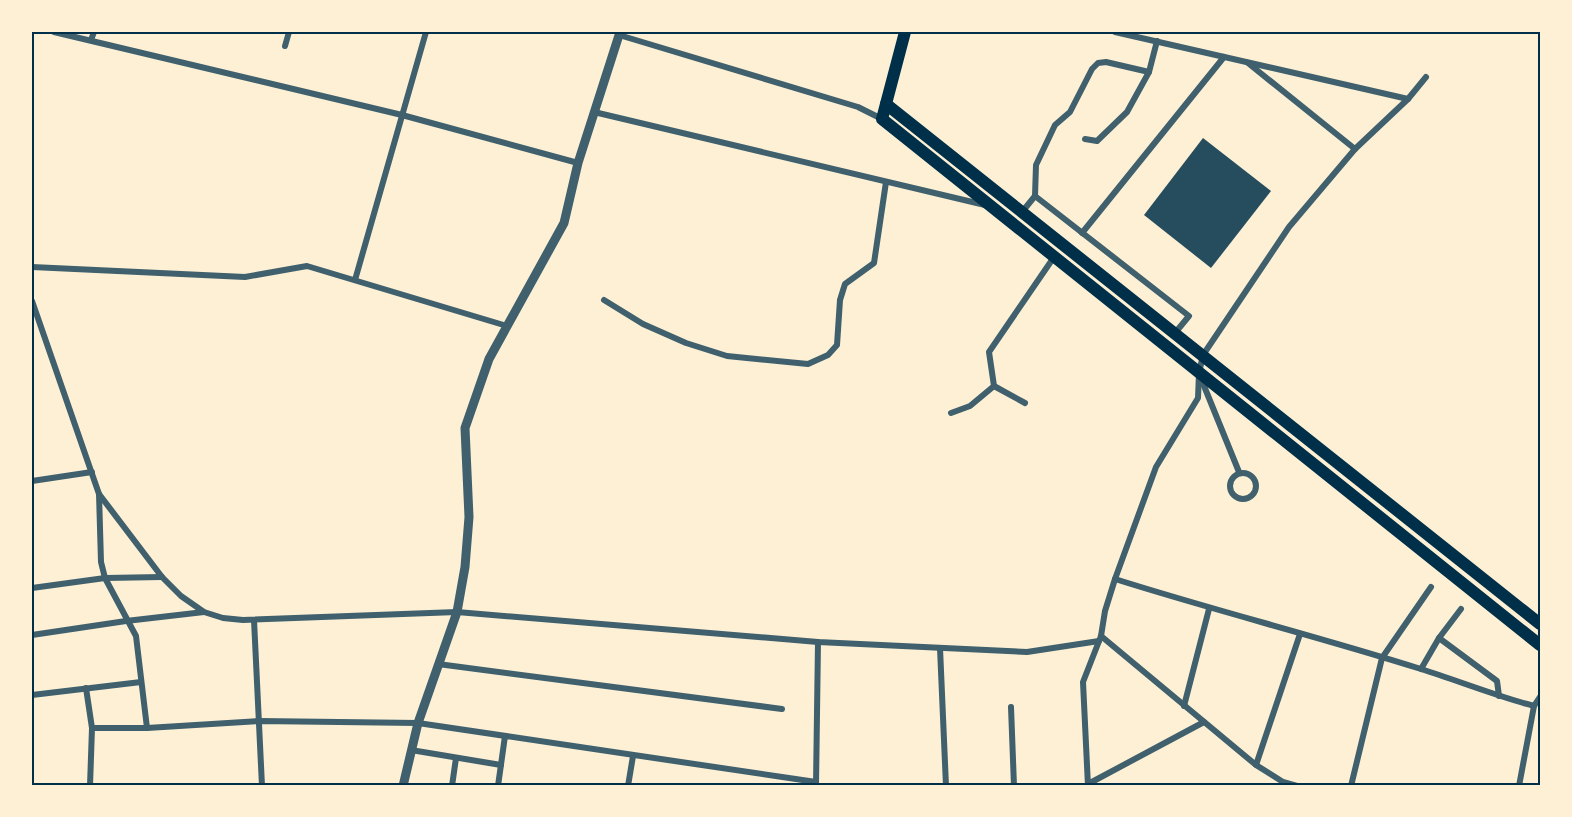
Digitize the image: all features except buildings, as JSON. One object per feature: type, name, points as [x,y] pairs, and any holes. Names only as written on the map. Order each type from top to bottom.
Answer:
[{"type":"main road","points":[[905,32],[882,119],[1540,645]]},
{"type":"main road","points":[[886,104],[1540,624]]},
{"type":"street","points":[[54,32],[75,34],[91,40],[402,115],[578,163]]},
{"type":"street","points":[[91,40],[94,32]]},
{"type":"street","points":[[285,46],[289,32]]},
{"type":"street","points":[[355,280],[426,32]]},
{"type":"street","points":[[1115,32],[1408,99]]},
{"type":"street","points":[[403,786],[418,723],[457,612],[465,567],[469,517],[465,428],[489,358],[564,223],[578,163],[619,33],[858,107],[882,119]]},
{"type":"street","points":[[1085,139],[1097,141],[1127,112],[1149,72],[1157,41]]},
{"type":"street","points":[[1083,233],[1224,57]]},
{"type":"street","points":[[1245,61],[1355,149]]},
{"type":"street","points":[[1022,212],[1035,196],[1036,165],[1055,125],[1070,112],[1092,69],[1098,63],[1106,62],[1149,72]]},
{"type":"street","points":[[1204,722],[1088,785],[1083,682],[1100,639],[1105,611],[1115,579],[1156,467],[1198,398],[1198,373],[1203,355],[1289,227],[1355,149],[1408,99],[1426,77]]},
{"type":"street","points":[[594,112],[992,207]]},
{"type":"street","points":[[604,300],[643,324],[686,343],[727,356],[808,364],[828,355],[837,345],[840,300],[845,284],[874,263],[886,182]]},
{"type":"street","points":[[1035,196],[1189,316],[1175,333]]},
{"type":"street","points":[[994,386],[989,352],[1054,257]]},
{"type":"street","points":[[32,267],[244,277],[307,266],[507,326]]},
{"type":"street","points":[[32,301],[99,494],[101,562],[105,578],[136,636],[147,728]]},
{"type":"street","points":[[1198,373],[1239,472]]},
{"type":"street","points":[[994,386],[1025,403]]},
{"type":"street","points":[[951,413],[970,406],[994,386]]},
{"type":"street","points":[[1311,462],[1321,449]]},
{"type":"street","points":[[32,481],[92,472]]},
{"type":"street","points":[[1239,472],[1248,473],[1255,480],[1256,489],[1251,497],[1242,500],[1233,496],[1229,487],[1231,478],[1239,472]]},
{"type":"street","points":[[99,494],[162,577],[181,596],[204,612],[223,618],[255,620],[457,612],[818,642],[1027,652],[1100,639],[1256,765],[1283,782],[1293,785]]},
{"type":"street","points":[[1384,520],[1393,507]]},
{"type":"street","points":[[32,588],[105,578],[162,577]]},
{"type":"street","points":[[1115,579],[1209,609],[1421,669],[1534,706]]},
{"type":"street","points":[[1352,786],[1382,658],[1431,587]]},
{"type":"street","points":[[1184,706],[1209,609]]},
{"type":"street","points":[[1421,669],[1439,638],[1461,609]]},
{"type":"street","points":[[32,635],[204,612]]},
{"type":"street","points":[[255,620],[262,786]]},
{"type":"street","points":[[1256,765],[1300,634]]},
{"type":"street","points":[[1439,638],[1497,681],[1499,696]]},
{"type":"street","points":[[92,728],[147,728],[260,721],[418,723],[816,784],[818,642]]},
{"type":"street","points":[[940,648],[946,786]]},
{"type":"street","points":[[438,664],[782,709]]},
{"type":"street","points":[[32,695],[141,682]]},
{"type":"street","points":[[86,688],[92,728],[90,786]]},
{"type":"street","points":[[1519,786],[1534,706],[1540,697]]},
{"type":"street","points":[[1011,707],[1014,786]]},
{"type":"street","points":[[498,786],[505,736]]},
{"type":"street","points":[[411,750],[501,765]]},
{"type":"street","points":[[628,786],[633,756]]},
{"type":"street","points":[[452,786],[456,758]]}]
